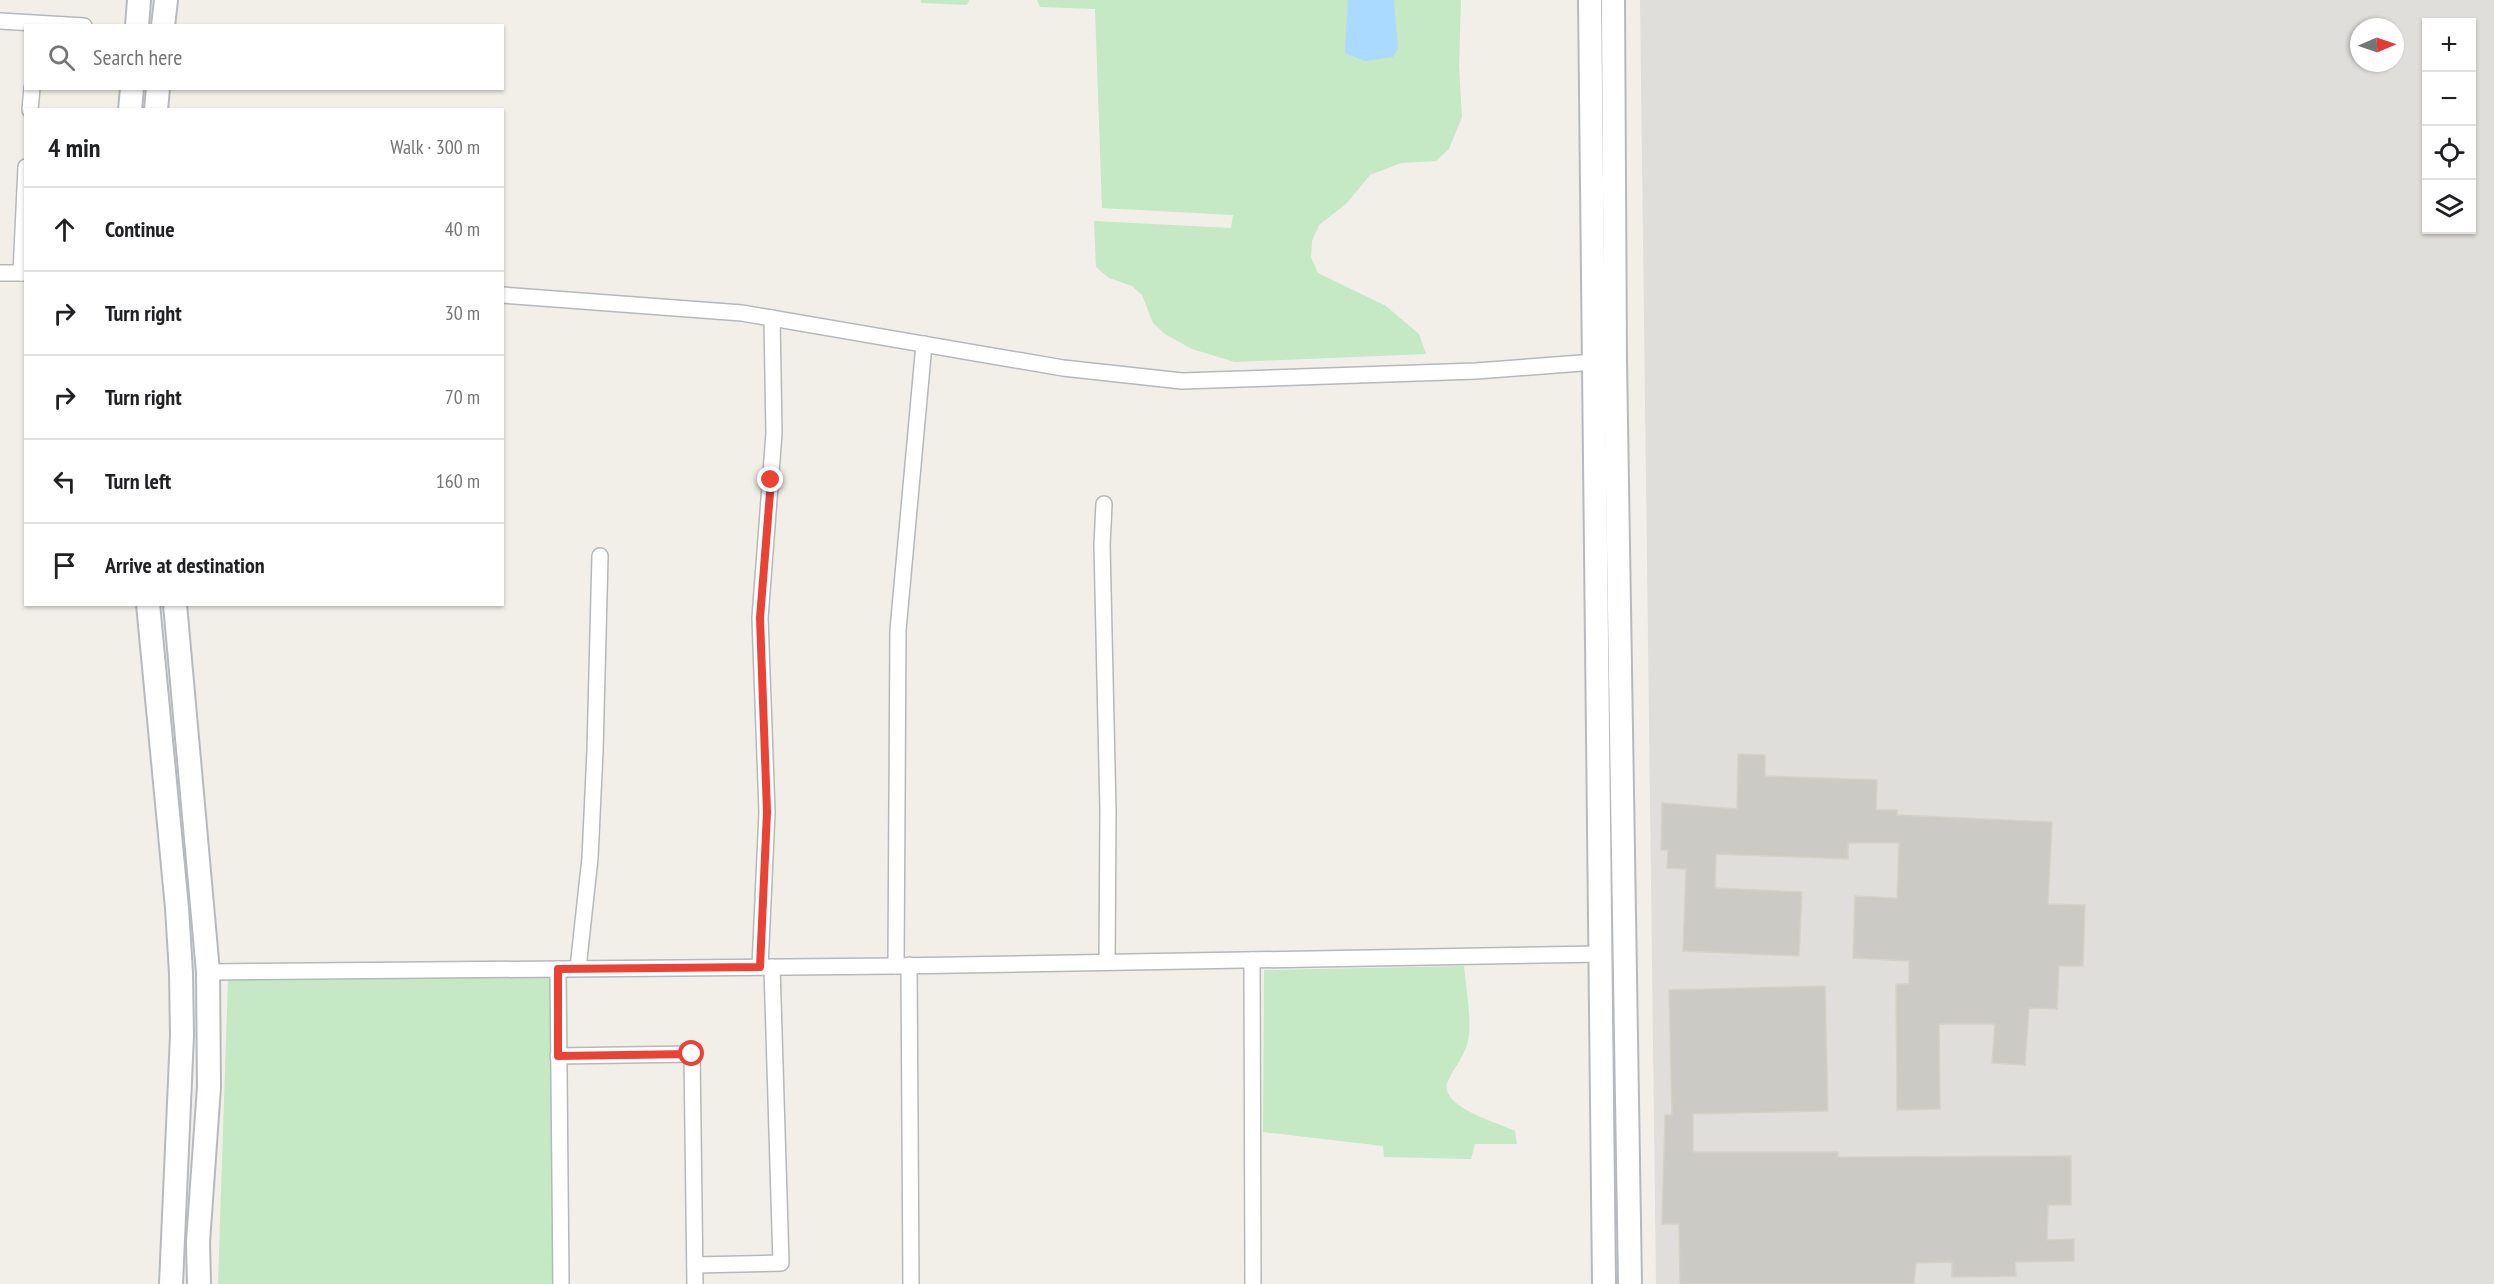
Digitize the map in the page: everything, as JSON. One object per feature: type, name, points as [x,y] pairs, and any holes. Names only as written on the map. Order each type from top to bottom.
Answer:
[{"type":"street","points":[[137,24],[139,0]]},
{"type":"street","points":[[163,24],[165,0]]},
{"type":"street","points":[[1590,0],[1604,1284]]},
{"type":"street","points":[[1613,0],[1616,385],[1630,1284]]},
{"type":"street","points":[[0,21],[37,24]]},
{"type":"street","points":[[30,108],[32,90]]},
{"type":"street","points":[[130,108],[132,90]]},
{"type":"street","points":[[156,108],[158,90]]},
{"type":"street","points":[[0,273],[23,273],[24,237]]},
{"type":"street","points":[[504,295],[742,313],[1064,368],[1182,381],[1476,370],[1595,362]]},
{"type":"street","points":[[695,1265],[781,1263],[766,967],[767,812],[760,618],[774,433],[772,318]]},
{"type":"street","points":[[911,1284],[902,966],[898,630],[924,344]]},
{"type":"street","points":[[1104,504],[1102,545],[1108,811],[1107,962]]},
{"type":"street","points":[[578,968],[590,858],[595,763],[600,556]]},
{"type":"street","points":[[148,606],[177,908],[181,973],[182,1035],[171,1284]]},
{"type":"street","points":[[176,606],[208,972],[209,1087],[199,1232],[199,1284]]},
{"type":"street","points":[[181,973],[902,966],[1601,954]]},
{"type":"street","points":[[1252,960],[1253,1284]]},
{"type":"street","points":[[558,969],[561,1284]]},
{"type":"street","points":[[558,1056],[692,1054],[695,1284]]},
{"type":"shaded area","points":[[1640,0],[2494,0],[2494,1284],[1656,1284]]},
{"type":"green space","points":[[921,0],[969,0],[967,5],[921,3]]},
{"type":"green space","points":[[1037,0],[1461,0],[1459,66],[1462,117],[1449,149],[1436,161],[1401,163],[1370,175],[1347,203],[1319,225],[1312,241],[1311,257],[1318,273],[1386,306],[1419,334],[1426,354],[1235,362],[1192,349],[1165,334],[1153,323],[1142,295],[1132,286],[1109,278],[1096,267],[1094,221],[1231,228],[1233,215],[1102,208],[1095,9],[1040,7]]},
{"type":"green space","points":[[1464,966],[1469,1010],[1469,1035],[1463,1054],[1448,1081],[1447,1090],[1451,1098],[1460,1106],[1515,1131],[1517,1144],[1475,1144],[1471,1159],[1384,1157],[1383,1146],[1263,1132],[1264,970]]},
{"type":"green space","points":[[550,975],[555,1284],[218,1284],[228,979]]},
{"type":"water","points":[[1348,0],[1394,0],[1398,48],[1393,57],[1365,61],[1345,53]]},
{"type":"building","points":[[1738,754],[1765,755],[1765,776],[1877,780],[1876,810],[1897,810],[1897,815],[2052,822],[2048,904],[2085,905],[2083,966],[2059,966],[2057,1009],[2029,1008],[2025,1065],[1992,1063],[1995,1024],[1939,1024],[1940,1109],[1897,1110],[1896,984],[1909,984],[1909,961],[1853,958],[1855,896],[1897,898],[1899,843],[1848,843],[1848,859],[1716,854],[1715,888],[1802,892],[1799,956],[1683,951],[1686,869],[1667,868],[1668,850],[1661,850],[1662,803],[1737,809]]},
{"type":"building","points":[[1825,986],[1828,1111],[1693,1114],[1693,1152],[1838,1152],[1838,1157],[2071,1156],[2071,1205],[2048,1205],[2047,1240],[2074,1239],[2074,1261],[2015,1262],[2016,1276],[1952,1277],[1952,1262],[1916,1263],[1914,1284],[1680,1284],[1679,1224],[1662,1224],[1665,1115],[1672,1115],[1669,990]]},
{"type":"route","points":[[692,1054],[558,1056],[558,969],[760,967],[767,856],[760,618],[771,480]]}]
